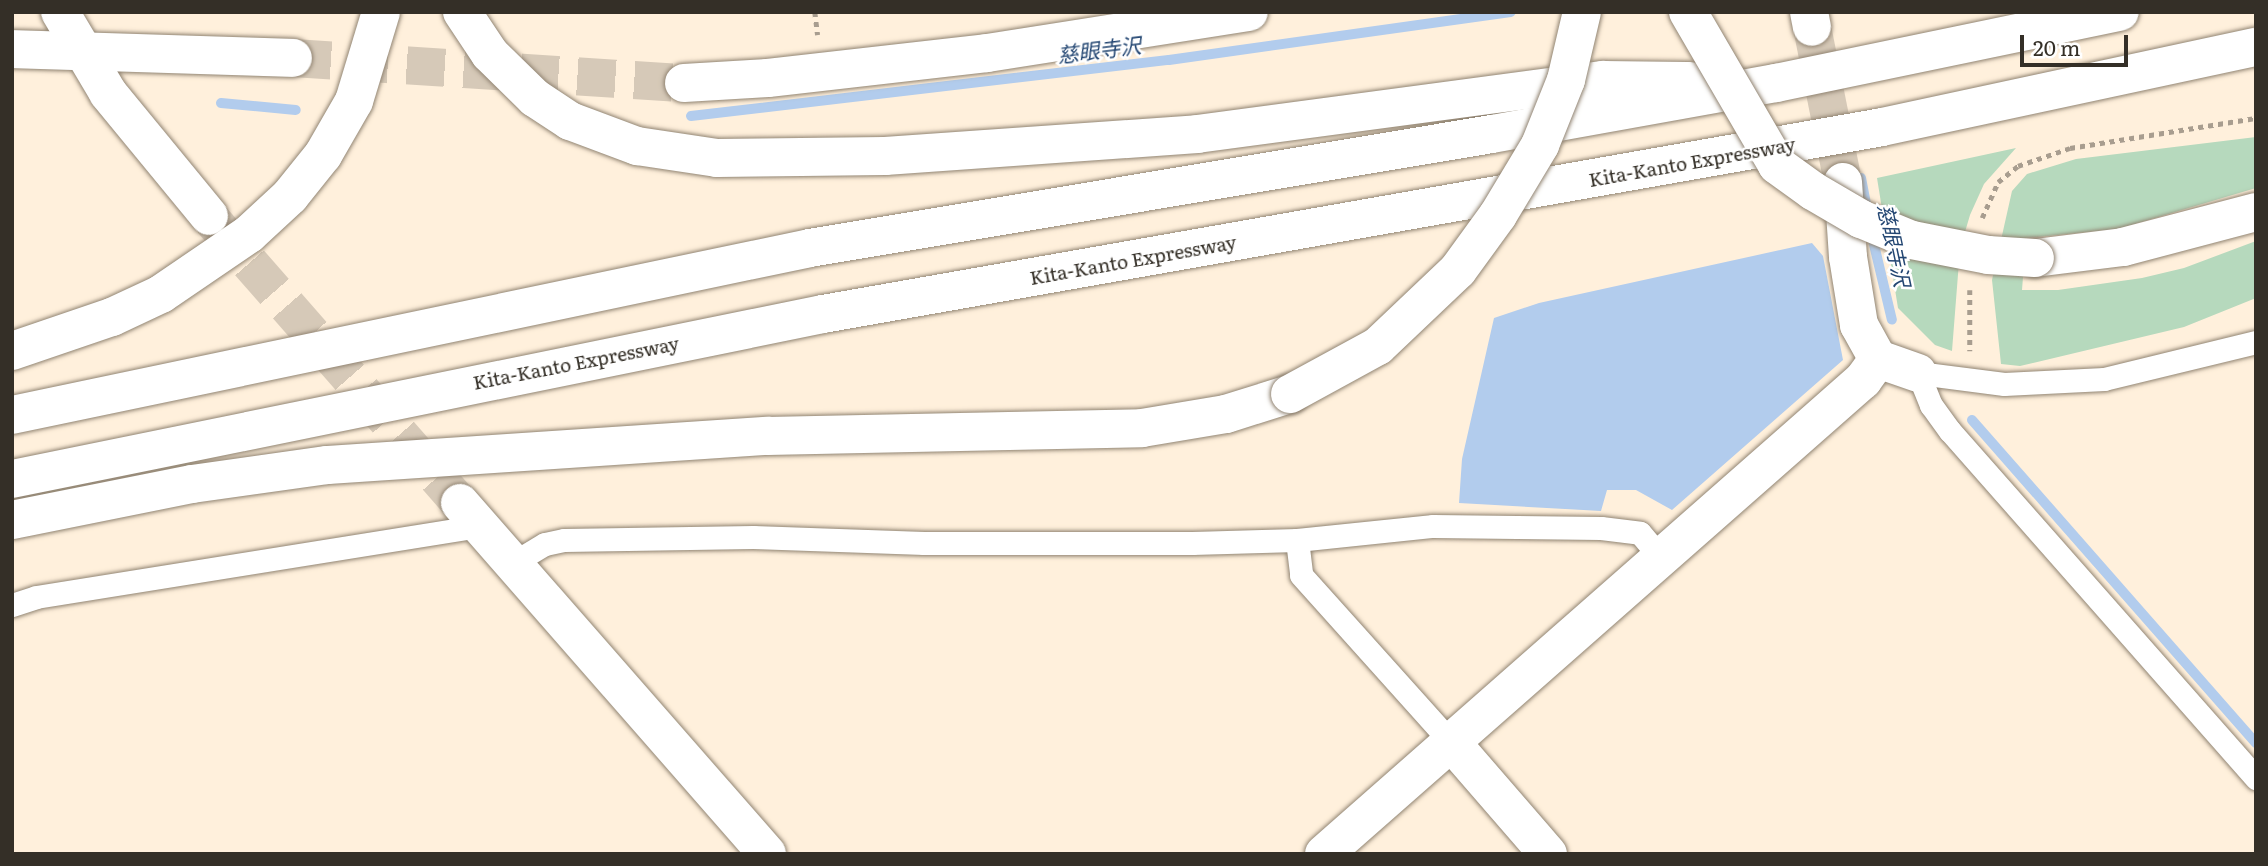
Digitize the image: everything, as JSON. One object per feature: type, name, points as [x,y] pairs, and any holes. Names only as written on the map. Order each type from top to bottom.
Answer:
[{"type":"main road","points":[[60,12],[78,48],[142,139],[209,216]]},
{"type":"main road","points":[[12,351],[101,321],[160,294],[202,269],[280,206],[323,155],[354,101],[381,12]]},
{"type":"main road","points":[[462,12],[490,54],[535,98],[570,121],[637,146],[717,158],[885,156],[1198,134],[1602,80],[1776,83]]},
{"type":"main road","points":[[684,83],[768,78],[987,53],[1249,12]]},
{"type":"main road","points":[[12,520],[192,484],[328,465],[767,436],[1142,428],[1226,414],[1290,394],[1378,346],[1458,270],[1499,215],[1540,145],[1566,80],[1582,12]]},
{"type":"main road","points":[[1688,12],[1777,165],[1860,219],[1912,240],[1988,255],[2035,258],[2123,247],[2256,212]]},
{"type":"main road","points":[[12,415],[810,248],[1776,83],[2120,12]]},
{"type":"main road","name":"Kita-Kanto Expressway","points":[[12,479],[823,314],[1842,134],[2256,47]]},
{"type":"main road","points":[[12,49],[78,48],[293,58]]},
{"type":"main road","points":[[1843,182],[1848,257],[1859,325],[1878,359],[1918,373]]},
{"type":"main road","points":[[1324,854],[1863,380],[1878,359]]},
{"type":"main road","points":[[469,514],[767,854]]},
{"type":"main road","points":[[1451,742],[1539,851]]},
{"type":"lane","points":[[2256,342],[2104,379],[2004,384],[1918,373],[1931,405],[1950,431],[2256,778]]},
{"type":"lane","points":[[12,605],[36,597],[469,514]]},
{"type":"lane","points":[[513,563],[545,544],[575,540],[1297,540],[1433,526],[1601,528],[1640,533],[1660,557]]},
{"type":"lane","points":[[1297,540],[1301,575],[1451,742]]},
{"type":"path","points":[[815,12],[818,39]]},
{"type":"path","points":[[1978,227],[1998,183],[2018,166],[2070,148],[2256,118]]},
{"type":"path","points":[[1964,379],[1973,332],[1969,277]]},
{"type":"green space","points":[[2256,137],[2256,188],[2118,229],[2026,238],[2022,290],[2058,290],[2142,278],[2184,268],[2256,241],[2256,298],[2184,327],[2020,366],[2001,364],[1992,280],[2012,191],[2027,174],[2076,159]]},
{"type":"green space","points":[[2016,148],[1984,184],[1970,215],[1960,249],[1952,351],[1935,345],[1898,308],[1877,178]]},
{"type":"water","points":[[1812,243],[1823,256],[1843,360],[1672,510],[1636,490],[1607,490],[1601,511],[1459,503],[1462,459],[1494,318],[1539,303]]},
{"type":"waterway","name":"慈眼寺沢","points":[[691,116],[1169,60],[1511,12]]},
{"type":"waterway","name":"慈眼寺沢","points":[[221,103],[296,110]]},
{"type":"waterway","name":"慈眼寺沢","points":[[1861,178],[1868,213]]},
{"type":"waterway","name":"慈眼寺沢","points":[[1871,232],[1892,320]]},
{"type":"waterway","points":[[1972,420],[2256,743]]},
{"type":"tunnel","points":[[1812,27],[1843,182]]},
{"type":"tunnel","points":[[293,58],[684,83]]},
{"type":"tunnel","points":[[212,220],[460,503]]}]
